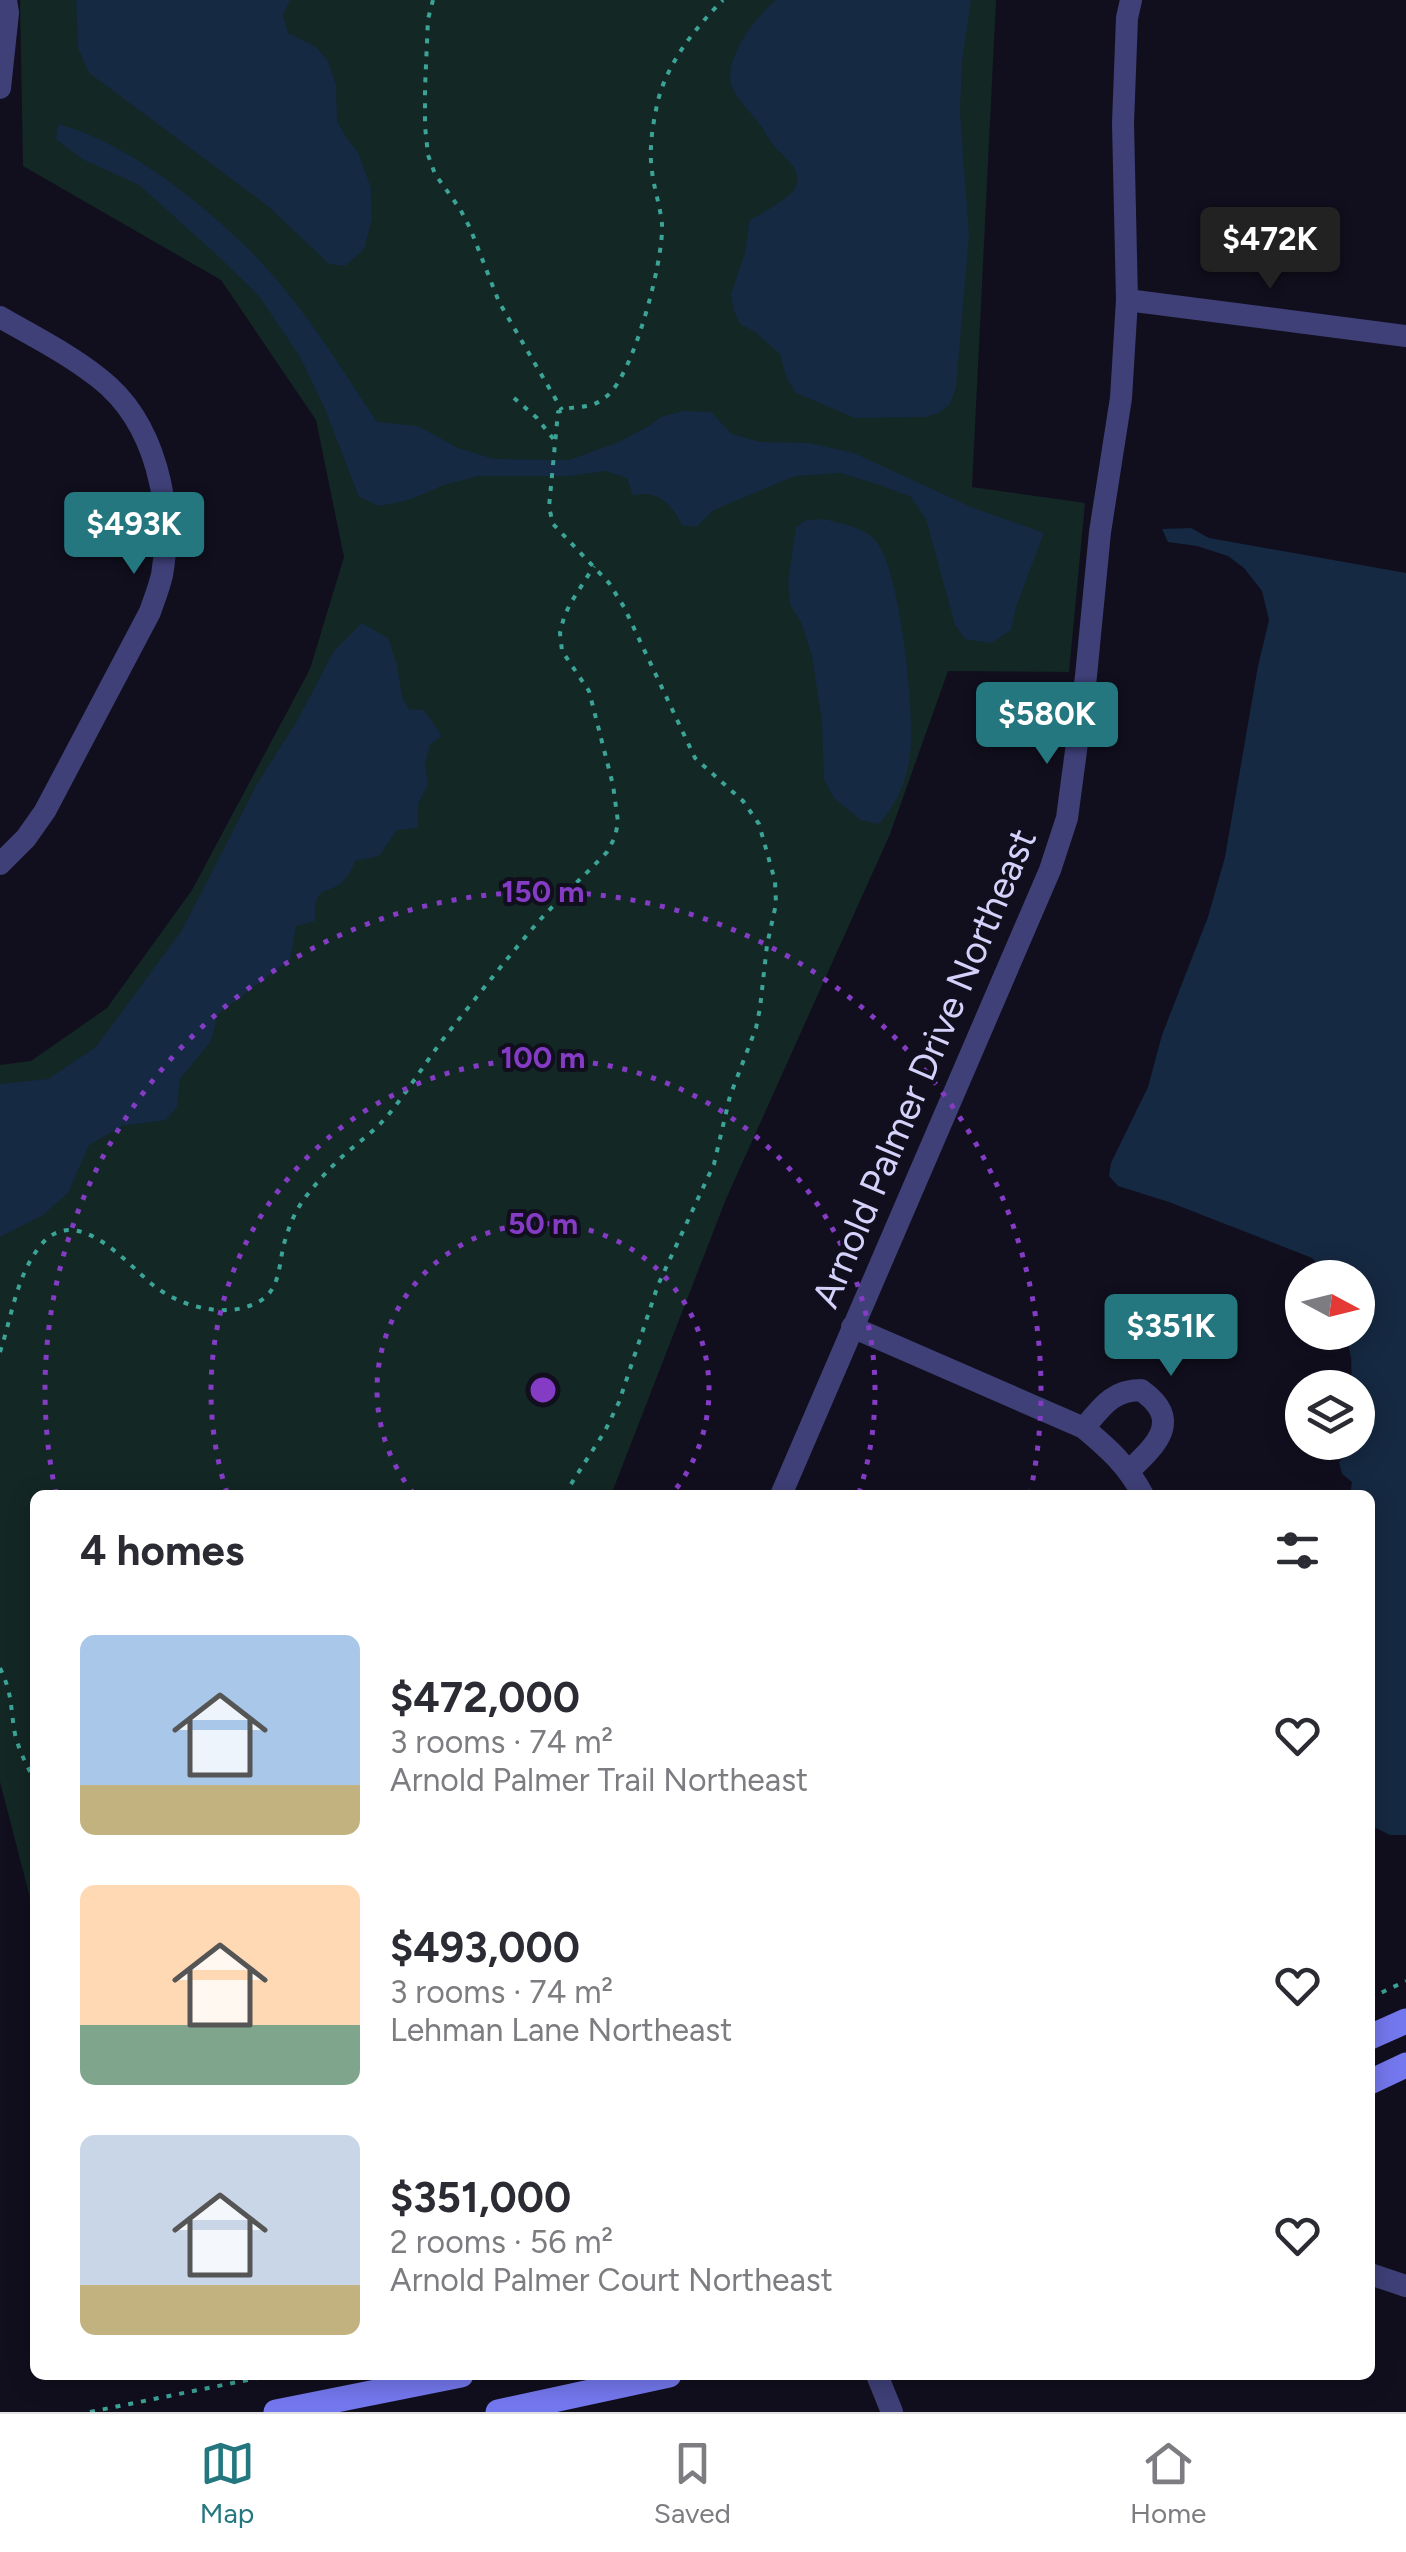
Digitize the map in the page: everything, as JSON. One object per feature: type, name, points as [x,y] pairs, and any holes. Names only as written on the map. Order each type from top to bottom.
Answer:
[{"type":"main road","points":[[1375,2035],[1406,2021]]},
{"type":"main road","points":[[1375,2080],[1406,2065]]},
{"type":"main road","points":[[276,2412],[436,2380]]},
{"type":"main road","points":[[498,2412],[646,2380]]},
{"type":"street","points":[[0,88],[6,0]]},
{"type":"street","name":"Arnold Palmer Drive Northeast","points":[[783,1490],[1050,870],[1067,818],[1100,532],[1122,398],[1128,300],[1124,123],[1131,0]]},
{"type":"street","points":[[1128,300],[1406,336]]},
{"type":"street","points":[[0,318],[68,356],[102,380],[126,406],[155,463],[163,493],[165,528],[161,580],[150,612],[45,811],[0,864]]},
{"type":"street","points":[[852,1327],[1084,1428],[1130,1470],[1140,1490]]},
{"type":"street","points":[[1084,1428],[1106,1401],[1118,1393],[1141,1390],[1154,1399],[1164,1422],[1161,1436],[1130,1470]]},
{"type":"street","points":[[1375,2276],[1406,2286]]},
{"type":"street","points":[[879,2380],[892,2412]]},
{"type":"path","points":[[433,0],[428,20],[425,88],[428,155],[435,174],[470,228],[500,302],[562,410]]},
{"type":"path","points":[[567,1490],[619,1402],[658,1285],[714,1164],[730,1096],[756,1028],[766,945],[776,904],[775,881],[759,824],[743,801],[696,758],[624,608],[594,566],[552,524],[550,507],[558,412],[594,406],[612,393],[623,377],[659,257],[662,228],[652,170],[656,106],[682,50],[723,0]]},
{"type":"path","points":[[514,398],[555,441]]},
{"type":"path","points":[[0,1352],[13,1301],[30,1264],[42,1244],[59,1233],[78,1230],[94,1236],[156,1287],[199,1308],[225,1310],[264,1298],[275,1285],[290,1226],[302,1202],[344,1155],[388,1116],[444,1038],[538,923],[607,852],[618,822],[613,786],[589,691],[562,651],[560,633],[570,604],[594,566]]},
{"type":"path","points":[[0,1668],[10,1690],[15,1732],[30,1771]]},
{"type":"path","points":[[1375,1996],[1406,1982]]},
{"type":"path","points":[[90,2412],[247,2380]]},
{"type":"green space","points":[[20,0],[996,0],[972,487],[1085,503],[1069,672],[948,671],[890,834],[726,1199],[613,1490],[30,1490],[30,1898],[0,1782],[0,1065],[31,1061],[107,1008],[192,890],[310,669],[344,557],[316,420],[221,280],[23,166]]},
{"type":"water","points":[[76,0],[290,0],[283,15],[288,33],[316,47],[328,61],[336,85],[337,121],[358,152],[371,188],[372,219],[364,249],[345,266],[329,264],[269,207],[89,73],[78,48]]},
{"type":"water","points":[[776,0],[971,0],[960,112],[969,235],[956,387],[950,404],[939,413],[924,417],[855,418],[796,393],[786,377],[780,354],[740,324],[734,311],[731,294],[745,253],[749,221],[784,199],[797,183],[793,166],[737,97],[730,76],[743,39]]},
{"type":"water","points":[[58,124],[90,135],[141,162],[232,234],[299,307],[377,422],[418,426],[458,448],[494,459],[569,460],[619,442],[661,417],[684,411],[711,412],[732,434],[760,442],[808,443],[854,453],[971,507],[1044,533],[1011,630],[991,643],[965,639],[955,625],[926,519],[911,497],[840,473],[795,476],[714,510],[696,527],[682,525],[674,511],[656,496],[633,496],[627,478],[606,471],[569,476],[478,476],[379,506],[359,497],[300,357],[259,296],[139,185],[82,159],[56,139]]},
{"type":"water","points":[[825,519],[857,528],[874,539],[884,555],[899,611],[909,682],[911,744],[902,788],[879,824],[861,820],[835,799],[824,780],[822,721],[812,656],[801,622],[790,605],[788,580],[796,527],[806,520]]},
{"type":"water","points":[[1191,528],[1209,538],[1406,573],[1406,1835],[1390,1835],[1375,1828],[1375,1490],[1351,1490],[1352,1482],[1342,1474],[1339,1462],[1375,1460],[1375,1370],[1351,1370],[1349,1350],[1375,1350],[1375,1260],[1314,1260],[1169,1202],[1118,1186],[1109,1176],[1111,1163],[1148,1087],[1162,1035],[1208,917],[1225,857],[1269,620],[1262,591],[1244,568],[1228,556],[1168,542],[1162,529]]},
{"type":"water","points":[[362,623],[388,638],[402,697],[409,709],[424,710],[442,736],[430,744],[425,765],[428,784],[418,804],[418,828],[397,830],[379,856],[355,861],[341,883],[320,894],[315,921],[296,926],[290,960],[218,1014],[211,1041],[180,1079],[177,1107],[166,1120],[122,1126],[89,1145],[68,1193],[43,1215],[0,1237],[0,1084],[48,1079],[96,1047],[182,930],[257,784],[297,721],[334,651]]}]
